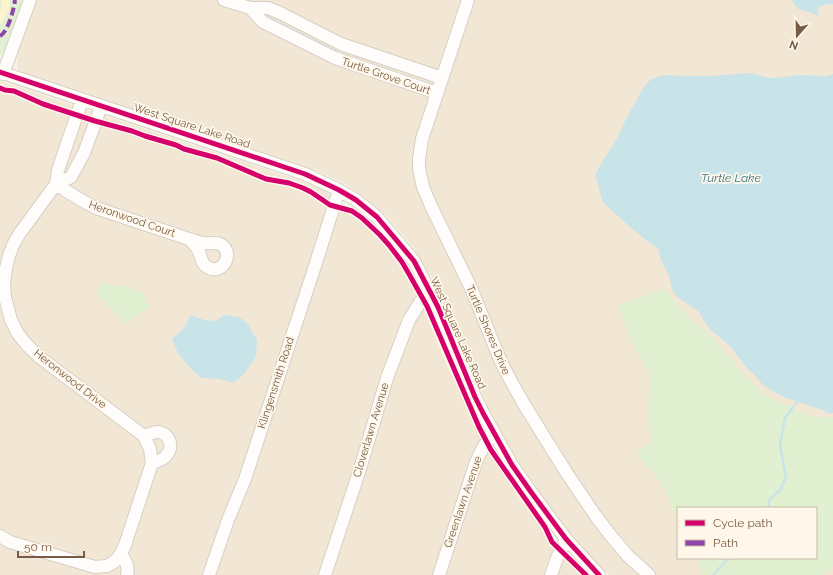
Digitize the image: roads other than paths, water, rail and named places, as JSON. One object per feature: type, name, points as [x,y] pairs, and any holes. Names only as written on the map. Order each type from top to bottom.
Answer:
[{"type":"street","points":[[2,73],[30,0]]},
{"type":"street","name":"Turtle Grove Court","points":[[224,0],[250,8],[268,8],[341,44],[442,78]]},
{"type":"street","name":"Turtle Shores Drive","points":[[468,0],[422,139],[419,168],[423,187],[471,288],[501,362],[525,406],[595,515],[628,556],[649,575]]},
{"type":"street","name":"Turtle Grove Court","points":[[250,8],[263,22],[335,58],[437,93]]},
{"type":"street","name":"Turtle Grove Court","points":[[335,58],[341,44]]},
{"type":"street","name":"West Square Lake Road","points":[[2,73],[305,174],[356,200],[376,217],[414,261],[430,291],[475,397],[512,465],[566,539],[599,575]]},
{"type":"street","name":"Heronwood Drive","points":[[82,100],[58,170],[56,184],[13,245],[6,268],[4,285],[5,296],[11,320],[22,340],[38,356],[144,436]]},
{"type":"street","name":"Heronwood Drive","points":[[56,184],[71,178],[84,153],[101,107]]},
{"type":"street","name":"Heronwood Court","points":[[56,184],[81,201],[96,208],[189,239]]},
{"type":"street","name":"Klingensmith Road","points":[[209,575],[244,479],[339,190]]},
{"type":"street","name":"Cloverlawn Avenue","points":[[325,575],[360,469],[387,378],[409,320],[420,301],[430,291]]},
{"type":"street","points":[[0,536],[10,542],[99,571],[114,562],[121,554],[152,463],[150,449],[144,436],[156,432],[168,437],[171,448],[165,457],[152,463]]},
{"type":"street","name":"Greenlawn Avenue","points":[[439,575],[476,462],[482,447],[494,433]]},
{"type":"street","points":[[551,575],[566,539]]},
{"type":"street","points":[[121,554],[128,568],[126,575]]},
{"type":"water","points":[[791,0],[833,0],[833,4],[825,4],[818,8],[818,16],[800,9]]},
{"type":"water","name":"Turtle Lake","points":[[751,73],[769,78],[799,75],[827,76],[833,74],[833,413],[830,414],[823,410],[786,398],[761,383],[729,345],[712,331],[699,312],[676,296],[672,289],[669,276],[661,260],[658,248],[630,227],[605,204],[602,200],[596,177],[599,167],[617,139],[643,88],[650,80],[663,75],[709,76]]},
{"type":"water","points":[[191,315],[204,320],[215,321],[224,315],[239,317],[247,323],[257,340],[256,356],[246,372],[234,383],[219,379],[202,378],[190,368],[178,353],[172,339],[183,329]]},
{"type":"waterway","points":[[768,507],[770,499],[781,489],[786,477],[780,445],[785,418],[797,402]]},
{"type":"waterway","points":[[713,575],[728,559]]}]
